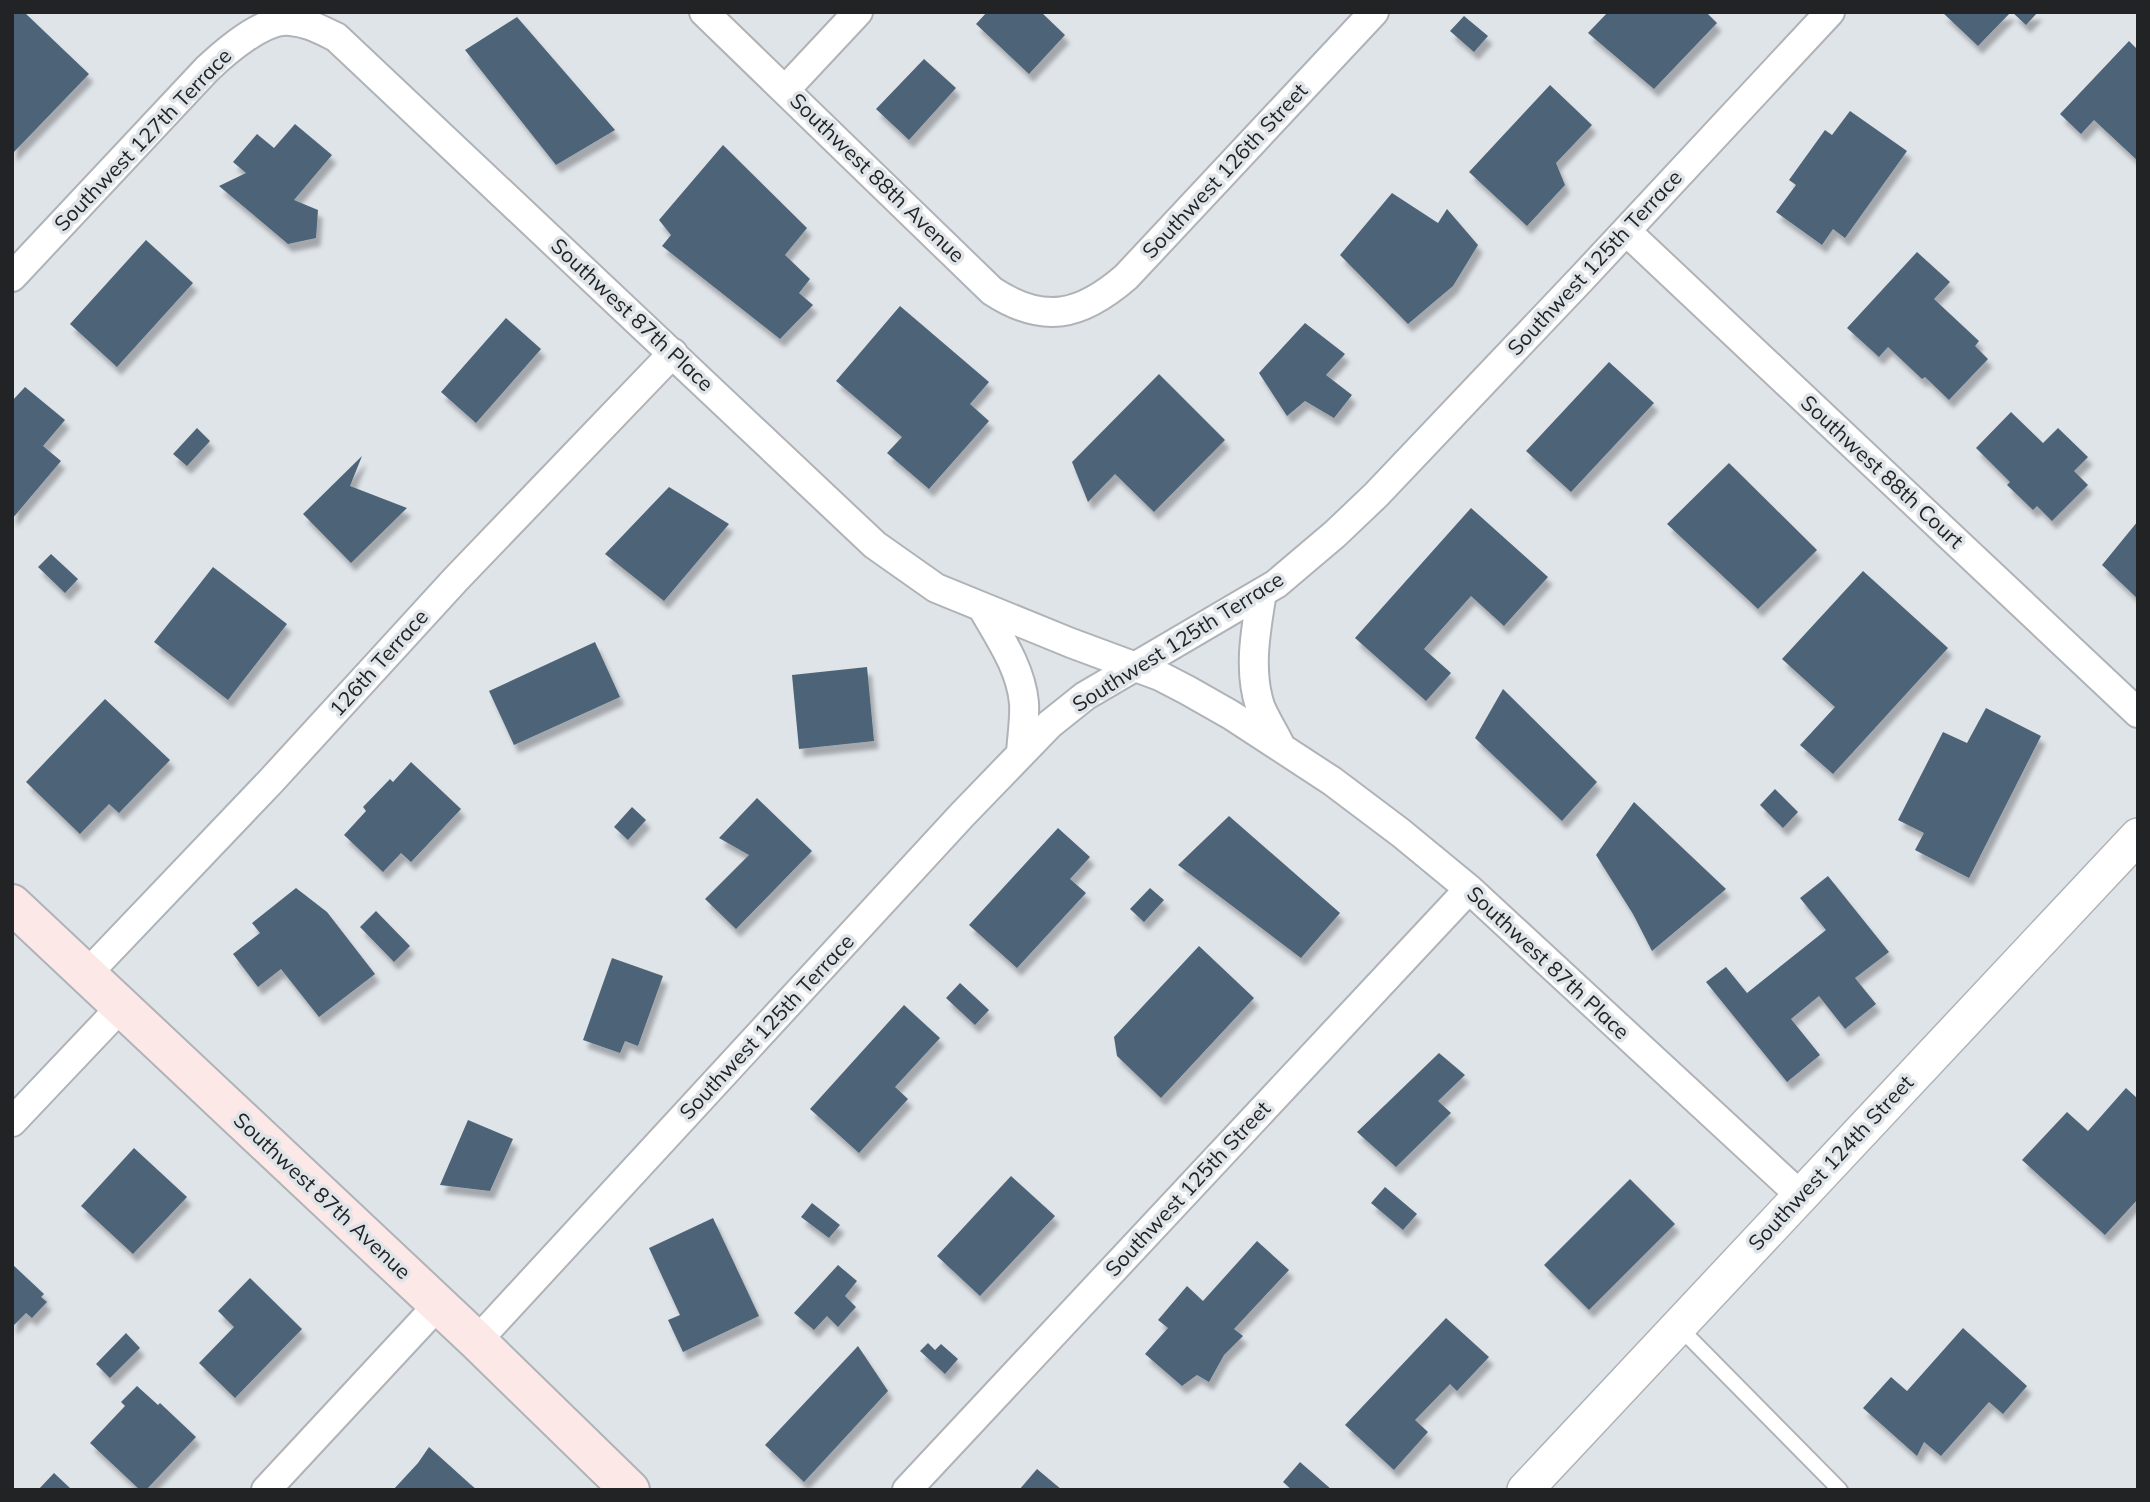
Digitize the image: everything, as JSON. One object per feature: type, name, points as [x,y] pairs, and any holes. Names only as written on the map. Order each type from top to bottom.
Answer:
[{"type":"main road","name":"Southwest 87th Avenue","points":[[12,904],[477,1341],[630,1490]]},
{"type":"street","name":"Southwest 88th Avenue","points":[[704,12],[992,291],[1031,311],[1065,313]]},
{"type":"street","points":[[786,89],[858,12]]},
{"type":"street","name":"Southwest 126th Street","points":[[1065,313],[1094,301],[1126,277],[1374,12]]},
{"type":"street","name":"Southwest 125th Terrace","points":[[477,1341],[1021,753],[1067,710],[1133,666],[1262,592],[1304,562],[1376,495],[1830,12]]},
{"type":"street","name":"Southwest 127th Terrace","points":[[12,277],[222,55],[260,29],[287,20]]},
{"type":"street","name":"Southwest 87th Place","points":[[287,20],[311,25],[344,44],[875,545],[936,588],[1188,690],[1332,781],[1469,889],[1801,1196]]},
{"type":"street","name":"Southwest 88th Court","points":[[1626,231],[2138,713]]},
{"type":"street","name":"126th Terrace","points":[[87,974],[262,791],[456,579],[673,353]]},
{"type":"street","points":[[1262,592],[1255,635],[1255,687],[1261,707],[1281,748]]},
{"type":"street","points":[[982,607],[1019,678],[1024,704],[1021,753]]},
{"type":"street","name":"Southwest 124th Street","points":[[1525,1490],[2138,836]]},
{"type":"street","name":"Southwest 125th Street","points":[[906,1490],[1469,889]]},
{"type":"street","points":[[12,1122],[121,1007]]},
{"type":"street","points":[[266,1490],[439,1305]]},
{"type":"lane","points":[[1678,1326],[1840,1490]]},
{"type":"building","points":[[16,12],[24,12],[89,74],[12,154],[12,16]]},
{"type":"building","points":[[987,12],[1041,12],[1065,35],[1029,74],[976,24]]},
{"type":"building","points":[[1608,12],[1706,12],[1717,23],[1654,89],[1588,33]]},
{"type":"building","points":[[1942,12],[2011,12],[1978,46]]},
{"type":"building","points":[[2012,12],[2038,12],[2026,25]]},
{"type":"building","points":[[1464,16],[1488,36],[1474,52],[1450,31]]},
{"type":"building","points":[[517,17],[615,130],[556,165],[465,50]]},
{"type":"building","points":[[2129,41],[2138,50],[2138,161],[2094,120],[2081,134],[2060,114]]},
{"type":"building","points":[[924,59],[956,88],[909,140],[876,109]]},
{"type":"building","points":[[1550,85],[1592,125],[1556,163],[1565,185],[1527,226],[1469,172]]},
{"type":"building","points":[[1850,111],[1907,151],[1845,238],[1833,229],[1822,245],[1776,212],[1796,185],[1789,180],[1825,130],[1832,135]]},
{"type":"building","points":[[295,124],[332,155],[294,200],[318,210],[316,238],[288,244],[219,186],[246,173],[233,162],[257,134],[274,148]]},
{"type":"building","points":[[723,145],[807,228],[785,255],[810,279],[799,293],[813,305],[780,339],[662,246],[671,235],[659,220]]},
{"type":"building","points":[[1392,193],[1438,223],[1447,209],[1478,245],[1453,286],[1408,324],[1340,255]]},
{"type":"building","points":[[146,240],[193,283],[117,367],[70,324]]},
{"type":"building","points":[[1917,252],[1950,282],[1934,299],[1979,341],[1975,346],[1988,359],[1949,400],[1888,347],[1879,357],[1847,328]]},
{"type":"building","points":[[900,306],[989,382],[970,404],[989,421],[929,489],[887,453],[902,437],[836,381]]},
{"type":"building","points":[[506,318],[541,349],[476,423],[441,392]]},
{"type":"building","points":[[1305,323],[1345,354],[1326,375],[1352,395],[1334,418],[1305,401],[1287,416],[1259,373]]},
{"type":"building","points":[[1609,362],[1654,403],[1571,492],[1526,451]]},
{"type":"building","points":[[1159,374],[1225,440],[1154,512],[1115,474],[1088,502],[1072,462]]},
{"type":"building","points":[[25,387],[65,420],[43,446],[61,461],[12,519],[12,401]]},
{"type":"building","points":[[2011,412],[2043,443],[2058,428],[2088,457],[2074,471],[2088,485],[2052,521],[2037,506],[2033,510],[2007,485],[2010,482],[1976,448]]},
{"type":"building","points":[[197,428],[210,441],[187,466],[173,454]]},
{"type":"building","points":[[362,456],[350,486],[407,508],[351,563],[303,514]]},
{"type":"building","points":[[1729,463],[1817,550],[1758,609],[1667,524]]},
{"type":"building","points":[[669,487],[729,524],[664,601],[605,554]]},
{"type":"building","points":[[1471,508],[1548,577],[1504,626],[1471,596],[1424,649],[1451,673],[1426,701],[1355,638]]},
{"type":"building","points":[[2138,521],[2138,599],[2102,565]]},
{"type":"building","points":[[51,554],[78,579],[65,593],[38,567]]},
{"type":"building","points":[[213,567],[287,624],[228,700],[154,642]]},
{"type":"building","points":[[1863,571],[1948,648],[1833,774],[1800,745],[1835,707],[1782,659]]},
{"type":"building","points":[[595,642],[620,697],[514,745],[489,691]]},
{"type":"building","points":[[867,667],[874,741],[799,749],[792,675]]},
{"type":"building","points":[[1503,689],[1597,782],[1562,821],[1475,738]]},
{"type":"building","points":[[105,699],[170,760],[119,813],[109,804],[80,834],[26,782]]},
{"type":"building","points":[[1986,708],[2041,736],[1969,878],[1915,850],[1924,833],[1898,820],[1943,732],[1967,743]]},
{"type":"building","points":[[411,762],[461,809],[411,862],[401,853],[383,872],[344,835],[366,811],[363,807],[390,779],[393,782]]},
{"type":"building","points":[[1775,789],[1798,812],[1783,828],[1760,805]]},
{"type":"building","points":[[757,798],[812,851],[736,929],[705,899],[749,855],[719,838]]},
{"type":"building","points":[[1634,802],[1726,889],[1652,951],[1633,914],[1596,855]]},
{"type":"building","points":[[632,807],[646,820],[628,840],[614,827]]},
{"type":"building","points":[[1229,816],[1340,913],[1301,958],[1178,865]]},
{"type":"building","points":[[1058,828],[1090,857],[1070,879],[1086,893],[1017,968],[969,925]]},
{"type":"building","points":[[1828,876],[1889,952],[1855,978],[1876,1004],[1845,1029],[1819,996],[1791,1019],[1820,1055],[1787,1082],[1706,982],[1726,967],[1747,993],[1826,930],[1800,898]]},
{"type":"building","points":[[296,888],[327,912],[375,974],[319,1017],[281,969],[258,987],[233,954],[260,933],[252,923]]},
{"type":"building","points":[[1150,888],[1164,900],[1144,922],[1130,909]]},
{"type":"building","points":[[376,911],[410,946],[394,962],[360,927]]},
{"type":"building","points":[[1199,946],[1254,998],[1161,1098],[1117,1056],[1114,1037]]},
{"type":"building","points":[[612,958],[663,976],[638,1046],[625,1041],[620,1053],[583,1040]]},
{"type":"building","points":[[960,983],[989,1010],[975,1025],[946,998]]},
{"type":"building","points":[[904,1005],[940,1038],[895,1087],[908,1099],[859,1153],[810,1109]]},
{"type":"building","points":[[1439,1053],[1465,1075],[1438,1101],[1451,1113],[1396,1167],[1357,1132]]},
{"type":"building","points":[[2126,1088],[2138,1099],[2138,1199],[2105,1235],[2022,1160],[2067,1112],[2088,1131]]},
{"type":"building","points":[[468,1120],[513,1139],[490,1191],[440,1185]]},
{"type":"building","points":[[134,1148],[187,1197],[133,1254],[81,1206]]},
{"type":"building","points":[[1011,1176],[1055,1216],[980,1296],[937,1256]]},
{"type":"building","points":[[1630,1179],[1675,1224],[1589,1310],[1544,1265]]},
{"type":"building","points":[[1385,1187],[1417,1214],[1403,1230],[1371,1203]]},
{"type":"building","points":[[812,1203],[840,1225],[829,1238],[801,1217]]},
{"type":"building","points":[[713,1218],[759,1316],[683,1352],[668,1320],[680,1315],[649,1248]]},
{"type":"building","points":[[1257,1241],[1289,1270],[1234,1329],[1243,1336],[1224,1355],[1209,1382],[1197,1375],[1182,1386],[1145,1354],[1168,1328],[1158,1320],[1187,1286],[1203,1301]]},
{"type":"building","points":[[12,1264],[44,1294],[41,1297],[47,1302],[32,1318],[26,1313],[12,1327]]},
{"type":"building","points":[[838,1265],[857,1281],[845,1296],[856,1307],[838,1327],[827,1316],[814,1330],[794,1313]]},
{"type":"building","points":[[250,1278],[302,1329],[235,1398],[199,1363],[234,1327],[218,1311]]},
{"type":"building","points":[[1446,1318],[1489,1357],[1457,1391],[1450,1384],[1415,1420],[1428,1432],[1394,1470],[1345,1425]]},
{"type":"building","points":[[1963,1328],[2027,1386],[2003,1414],[1989,1402],[1941,1456],[1924,1442],[1917,1456],[1863,1408],[1891,1377],[1907,1391]]},
{"type":"building","points":[[126,1333],[140,1348],[110,1378],[96,1364]]},
{"type":"building","points":[[928,1343],[935,1350],[941,1344],[958,1359],[945,1374],[920,1351]]},
{"type":"building","points":[[858,1346],[888,1391],[804,1482],[765,1445]]},
{"type":"building","points":[[137,1386],[158,1405],[160,1403],[196,1437],[146,1490],[140,1490],[90,1443],[125,1406],[121,1402]]},
{"type":"building","points":[[429,1447],[477,1490],[393,1490]]},
{"type":"building","points":[[1300,1462],[1332,1490],[1292,1490],[1283,1482]]},
{"type":"building","points":[[1037,1469],[1062,1490],[1019,1490]]},
{"type":"building","points":[[54,1473],[72,1490],[38,1490]]}]
